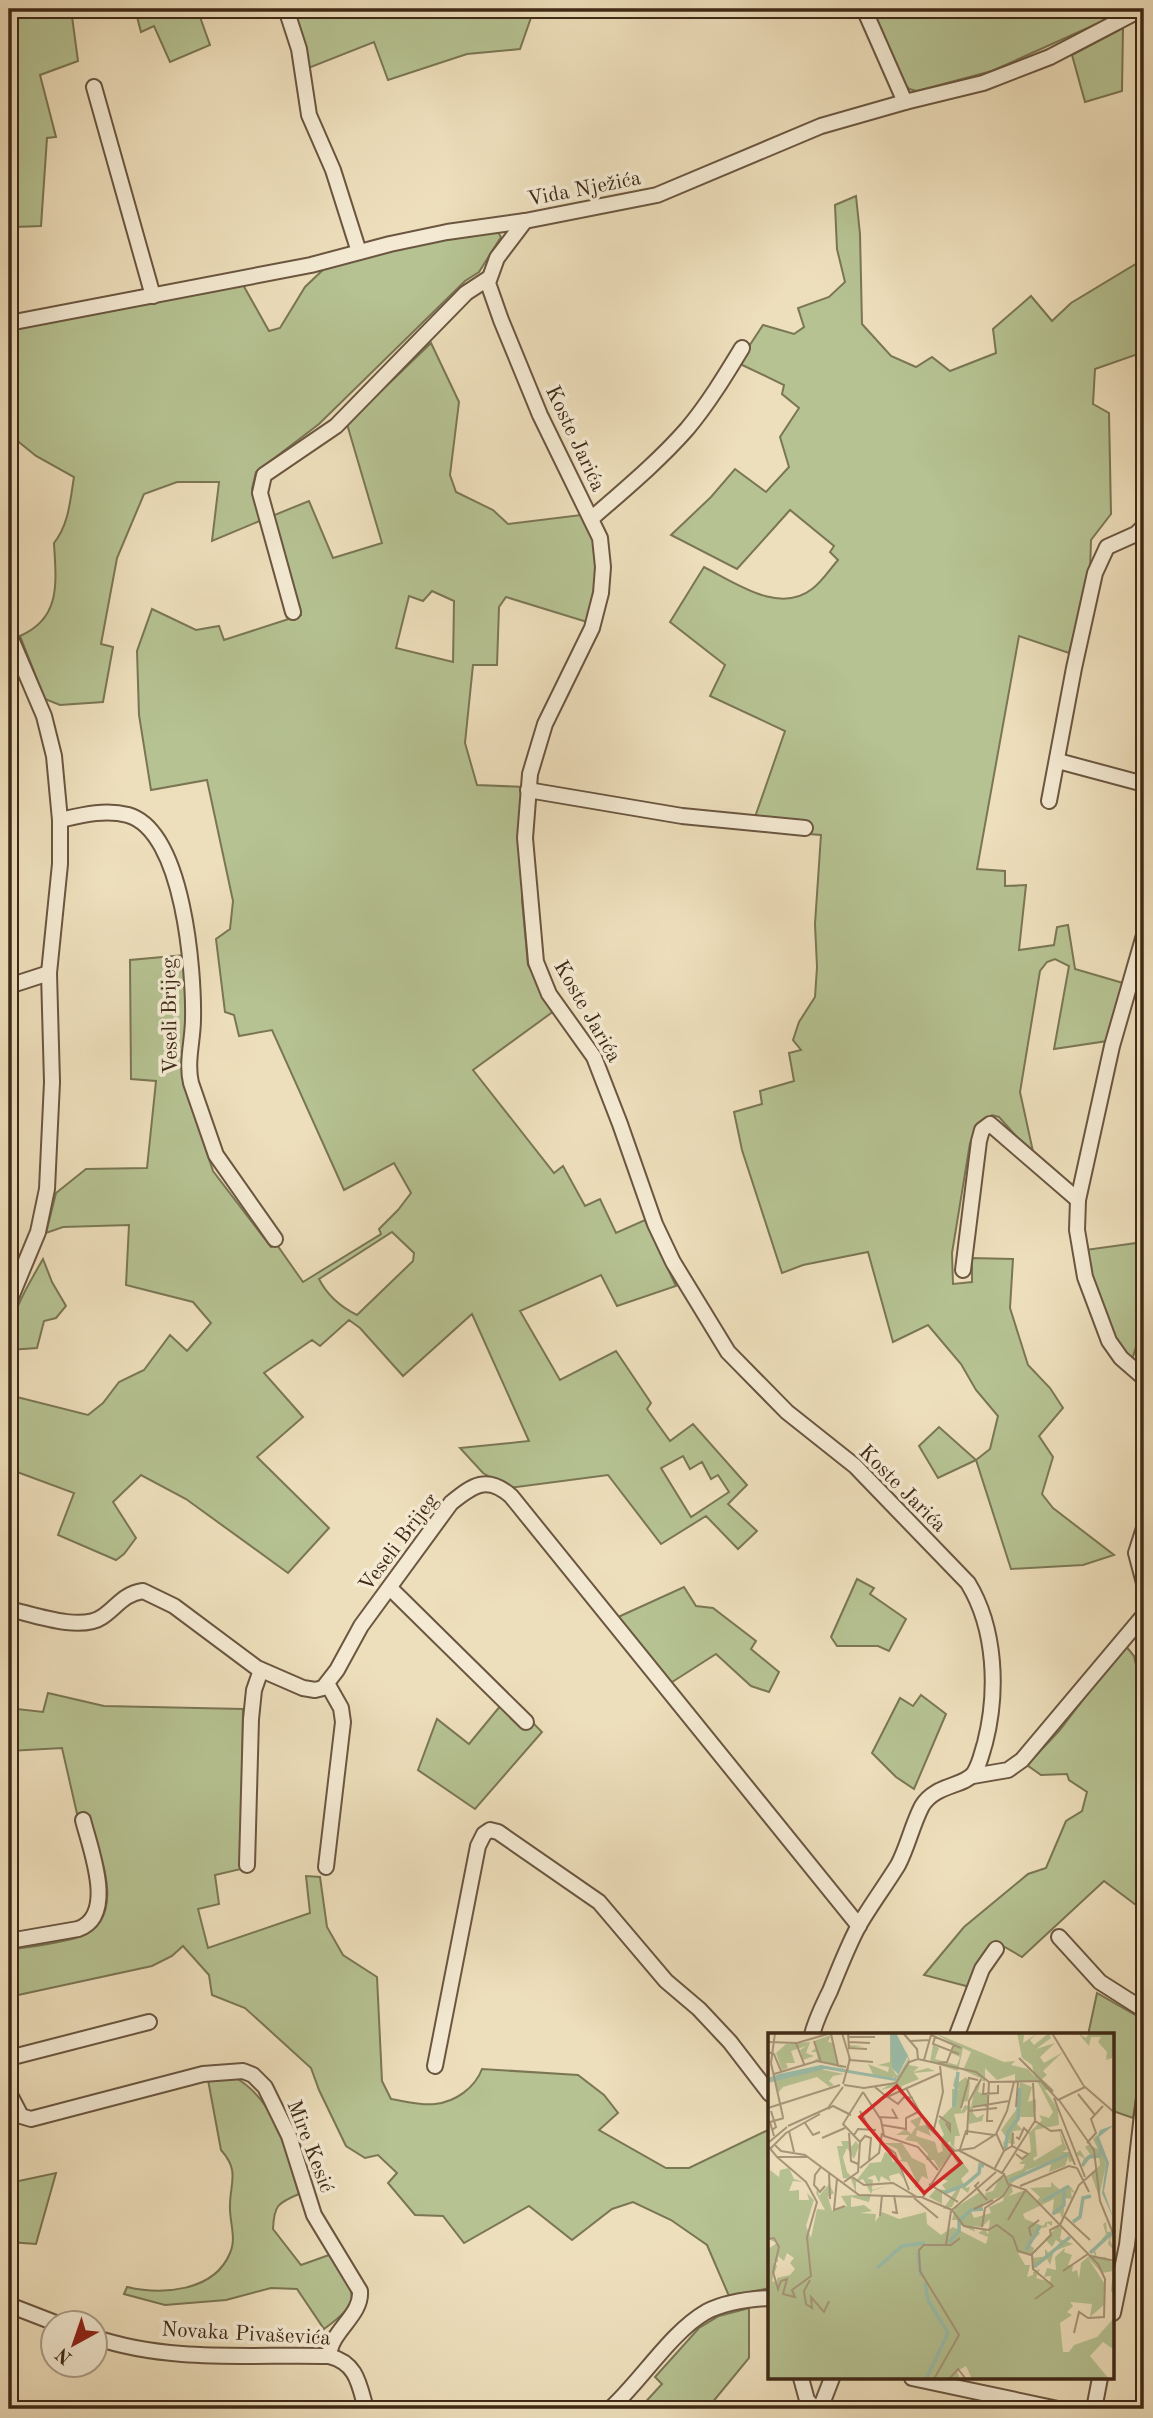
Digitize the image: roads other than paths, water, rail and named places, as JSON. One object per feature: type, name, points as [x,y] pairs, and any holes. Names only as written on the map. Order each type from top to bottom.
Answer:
[{"type":"street","points":[[286,9],[299,49],[309,115],[333,170],[359,253]]},
{"type":"street","points":[[864,9],[905,102]]},
{"type":"street","name":"Vida Nježića","points":[[9,323],[311,265],[447,232],[525,221],[657,195],[807,131],[905,102],[983,83],[1066,49],[1142,9]]},
{"type":"street","points":[[94,87],[153,296]]},
{"type":"street","points":[[293,612],[260,493],[264,475],[335,426],[466,293],[489,278],[497,258],[525,221]]},
{"type":"street","name":"Koste Jarića","points":[[489,278],[488,283],[501,320],[540,415],[600,538],[603,567],[592,628],[545,724],[536,749],[528,790],[525,838],[536,962],[549,994],[594,1058],[655,1224],[673,1262],[728,1352],[787,1412],[855,1466],[957,1571],[975,1594],[990,1654],[993,1689],[991,1720],[973,1776]]},
{"type":"street","points":[[592,519],[665,452],[687,428],[724,378],[742,348]]},
{"type":"street","points":[[1049,801],[1095,573],[1107,547],[1136,534],[1144,526]]},
{"type":"street","points":[[9,634],[44,716],[54,756],[60,820],[60,864],[49,973],[52,1082],[47,1189],[38,1232],[9,1302]]},
{"type":"street","points":[[1058,761],[1144,784]]},
{"type":"street","points":[[528,790],[682,816],[804,828]]},
{"type":"street","name":"Veseli Brijeg","points":[[60,820],[95,813],[131,816],[155,837],[164,854],[178,885],[188,933],[193,981],[189,1074],[191,1083],[216,1155],[275,1239]]},
{"type":"street","points":[[1144,935],[1112,1046],[1078,1200],[1077,1230],[1085,1277],[1109,1341],[1121,1358],[1144,1378]]},
{"type":"street","points":[[9,986],[49,973]]},
{"type":"street","points":[[962,1270],[979,1141],[982,1130],[990,1124],[1078,1200]]},
{"type":"street","name":"Veseli Brijeg","points":[[328,1685],[361,1626],[451,1503],[464,1492],[485,1483],[502,1488],[859,1926]]},
{"type":"street","points":[[1144,1528],[1136,1553],[1144,1583]]},
{"type":"street","points":[[390,1588],[526,1722]]},
{"type":"street","points":[[9,1609],[65,1622],[94,1621],[124,1597],[143,1591],[174,1606],[261,1670],[303,1688],[315,1690],[328,1685],[341,1708],[343,1722],[326,1867]]},
{"type":"street","points":[[813,2033],[819,2013],[859,1926],[897,1866],[924,1803],[933,1793],[973,1776],[1008,1770],[1022,1760],[1144,1615]]},
{"type":"street","points":[[247,1865],[251,1719],[254,1690],[261,1670]]},
{"type":"street","points":[[9,1941],[85,1927],[95,1916],[99,1892],[83,1820]]},
{"type":"street","points":[[435,2066],[478,1846],[484,1834],[491,1829],[599,1902],[666,1982],[699,2009],[730,2042],[768,2091]]},
{"type":"street","points":[[1059,1937],[1100,1982],[1144,2010]]},
{"type":"street","points":[[958,2033],[978,1979],[996,1949]]},
{"type":"street","points":[[9,2059],[149,2022]]},
{"type":"street","name":"Mire Kesić","points":[[9,2093],[21,2116],[31,2119],[203,2074],[243,2071],[253,2075],[265,2087],[289,2136],[314,2215],[360,2291],[360,2304],[333,2337],[329,2356]]},
{"type":"street","points":[[1114,2308],[1127,2245],[1144,2097]]},
{"type":"street","points":[[610,2409],[678,2336],[701,2316],[724,2305],[768,2298]]},
{"type":"street","points":[[9,2305],[38,2316]]},
{"type":"street","name":"Novaka Pivaševića","points":[[108,2340],[139,2348],[185,2353],[329,2356],[340,2359],[356,2376],[366,2409]]},
{"type":"street","points":[[802,2380],[807,2400],[815,2409]]},
{"type":"street","points":[[820,2409],[831,2380]]},
{"type":"street","points":[[921,2380],[1058,2409]]},
{"type":"street","points":[[1094,2409],[1100,2380]]}]
